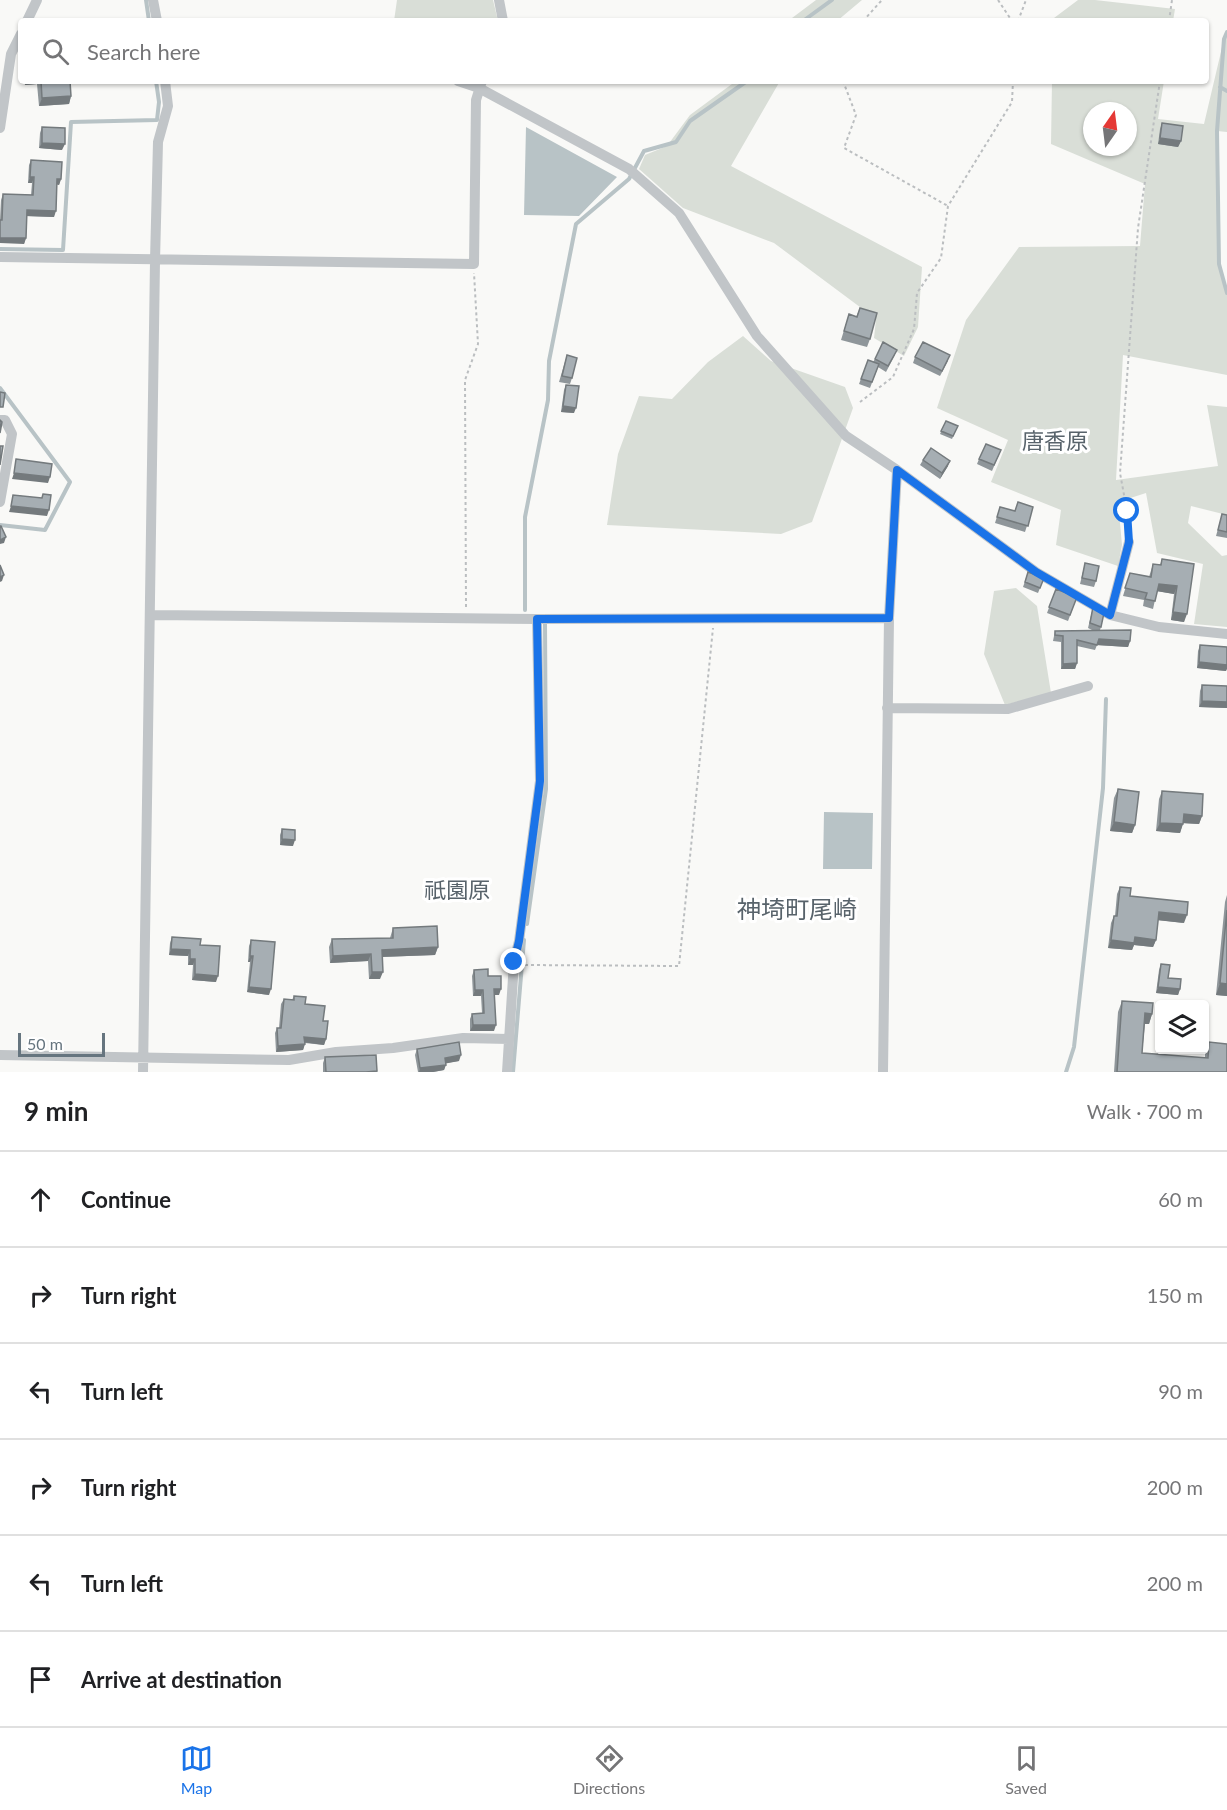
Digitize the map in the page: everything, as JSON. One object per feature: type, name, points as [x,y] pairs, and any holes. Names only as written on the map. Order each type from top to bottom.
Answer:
[{"type":"street","points":[[28,18],[37,0]]},
{"type":"street","points":[[153,0],[156,18]]},
{"type":"street","points":[[499,0],[502,18]]},
{"type":"street","points":[[0,128],[11,54],[18,40]]},
{"type":"street","points":[[143,1072],[158,142],[168,106],[165,84]]},
{"type":"street","points":[[0,257],[474,264],[476,99],[481,84],[629,169],[679,213],[757,336],[846,436],[897,470],[1036,572],[1110,615],[1159,627],[1227,634]]},
{"type":"street","points":[[0,420],[5,420],[12,434],[0,502]]},
{"type":"street","points":[[883,1072],[889,618],[897,470]]},
{"type":"street","points":[[1110,615],[1129,542]]},
{"type":"street","points":[[151,615],[466,619],[889,618]]},
{"type":"street","points":[[507,1072],[514,962],[519,941],[540,781],[537,619]]},
{"type":"street","points":[[887,708],[1008,709],[1088,686]]},
{"type":"street","points":[[0,1055],[289,1060],[336,1052],[393,1048],[463,1038],[509,1038]]},
{"type":"path","points":[[866,18],[882,0]]},
{"type":"path","points":[[998,0],[1010,18]]},
{"type":"path","points":[[1019,18],[1026,0]]},
{"type":"path","points":[[1169,18],[1172,0]]},
{"type":"path","points":[[844,84],[856,115],[844,148],[948,206]]},
{"type":"path","points":[[860,402],[893,376],[914,328],[917,293],[941,258],[948,206],[1012,102],[1013,84]]},
{"type":"path","points":[[1129,542],[1127,511],[1120,473],[1138,228],[1160,84]]},
{"type":"path","points":[[466,619],[465,380],[478,345],[474,264]]},
{"type":"path","points":[[527,965],[679,966],[714,619]]},
{"type":"shaded area","points":[[397,0],[493,0],[497,18],[394,18]]},
{"type":"shaded area","points":[[816,0],[862,0],[841,18],[792,18]]},
{"type":"shaded area","points":[[1078,0],[1175,9],[1174,18],[1054,18]]},
{"type":"shaded area","points":[[1227,32],[1227,132],[1217,131],[1219,264],[1227,293],[1227,375],[1123,355],[1116,480],[1218,466],[1207,405],[1227,407],[1227,515],[1191,506],[1188,523],[1222,556],[1227,555],[1227,627],[1194,624],[1203,564],[1157,553],[1146,493],[1118,502],[1122,545],[1118,566],[1056,545],[1061,510],[991,482],[1008,440],[937,408],[966,320],[1019,247],[1140,246],[1145,184],[1051,144],[1052,84],[1164,84],[1158,119],[1204,124]]},
{"type":"shaded area","points":[[732,84],[778,84],[731,166],[922,267],[918,327],[904,356],[874,338],[876,319],[774,243],[683,208],[639,169],[645,155],[667,146],[690,115]]},
{"type":"shaded area","points":[[526,127],[617,177],[579,216],[524,215]]},
{"type":"shaded area","points":[[743,336],[771,361],[845,387],[853,408],[812,522],[781,534],[607,525],[618,454],[639,396],[672,399],[708,362]]},
{"type":"shaded area","points":[[1016,588],[1037,606],[1051,693],[1005,705],[984,654],[994,591]]},
{"type":"shaded area","points":[[824,812],[873,813],[872,869],[823,869]]},
{"type":"building","points":[[41,84],[70,84],[71,96],[42,98]]},
{"type":"building","points":[[1162,123],[1183,126],[1181,141],[1160,138]]},
{"type":"building","points":[[42,127],[65,128],[65,144],[42,143]]},
{"type":"building","points":[[31,160],[62,162],[61,179],[57,179],[56,211],[27,210],[26,238],[0,238],[3,194],[33,195],[34,177],[30,177]]},
{"type":"building","points":[[860,308],[877,313],[870,339],[844,331],[849,314],[857,317]]},
{"type":"building","points":[[883,342],[897,350],[888,366],[875,359]]},
{"type":"building","points":[[923,342],[950,355],[942,371],[915,357]]},
{"type":"building","points":[[567,355],[577,358],[572,378],[562,376]]},
{"type":"building","points":[[868,360],[879,364],[872,382],[861,379]]},
{"type":"building","points":[[566,385],[579,386],[576,408],[563,406]]},
{"type":"building","points":[[0,392],[5,393],[3,407],[0,407]]},
{"type":"building","points":[[946,421],[958,426],[953,436],[941,431]]},
{"type":"building","points":[[986,444],[1001,450],[994,465],[979,459]]},
{"type":"building","points":[[0,446],[3,446],[0,465]]},
{"type":"building","points":[[931,448],[950,461],[942,473],[923,460]]},
{"type":"building","points":[[16,459],[52,464],[50,477],[14,473]]},
{"type":"building","points":[[43,494],[51,495],[49,510],[11,506],[13,495],[42,498]]},
{"type":"building","points":[[1018,502],[1033,507],[1028,526],[997,517],[1000,507],[1015,511]]},
{"type":"building","points":[[1222,514],[1227,515],[1227,532],[1218,530]]},
{"type":"building","points":[[0,526],[6,537],[0,540]]},
{"type":"building","points":[[1162,559],[1194,564],[1187,614],[1173,612],[1177,586],[1159,584],[1155,601],[1145,599],[1147,593],[1125,588],[1130,573],[1151,577],[1153,564],[1161,565]]},
{"type":"building","points":[[1085,563],[1099,566],[1096,581],[1082,578]]},
{"type":"building","points":[[0,565],[4,575],[0,577]]},
{"type":"building","points":[[1028,572],[1044,578],[1040,588],[1025,582]]},
{"type":"building","points":[[1056,589],[1077,597],[1070,615],[1049,607]]},
{"type":"building","points":[[1093,607],[1104,613],[1101,627],[1090,623]]},
{"type":"building","points":[[1131,630],[1130,641],[1099,639],[1097,645],[1077,640],[1077,663],[1063,664],[1063,636],[1055,635],[1055,631]]},
{"type":"building","points":[[1200,645],[1227,647],[1227,665],[1199,662]]},
{"type":"building","points":[[1202,685],[1227,686],[1227,702],[1202,701]]},
{"type":"building","points":[[1118,789],[1139,792],[1135,825],[1114,822]]},
{"type":"building","points":[[1162,791],[1203,794],[1202,816],[1184,814],[1183,824],[1160,823]]},
{"type":"building","points":[[282,829],[295,830],[295,840],[282,839]]},
{"type":"building","points":[[1120,887],[1131,888],[1130,896],[1188,902],[1187,915],[1159,912],[1156,940],[1135,937],[1134,943],[1111,940],[1114,916],[1117,916]]},
{"type":"building","points":[[1227,910],[1227,984],[1220,983]]},
{"type":"building","points":[[437,926],[438,947],[382,950],[383,972],[372,972],[371,954],[333,956],[332,939],[393,938],[393,928]]},
{"type":"building","points":[[172,937],[201,939],[200,945],[220,946],[218,976],[195,974],[195,959],[190,959],[190,950],[171,949]]},
{"type":"building","points":[[251,940],[275,942],[271,989],[249,987],[253,956],[250,956]]},
{"type":"building","points":[[1161,964],[1170,965],[1168,978],[1181,979],[1180,989],[1158,987]]},
{"type":"building","points":[[488,969],[488,976],[501,976],[501,989],[494,989],[496,1025],[473,1025],[472,1014],[484,1013],[483,990],[475,990],[474,970]]},
{"type":"building","points":[[294,996],[306,997],[305,1004],[325,1006],[323,1021],[328,1021],[326,1039],[304,1037],[305,1044],[278,1046],[277,1028],[281,1028],[284,999],[294,1000]]},
{"type":"building","points":[[1122,1001],[1153,1003],[1152,1014],[1145,1013],[1142,1053],[1208,1058],[1209,1042],[1227,1044],[1227,1072],[1117,1072]]},
{"type":"building","points":[[459,1042],[461,1055],[445,1058],[446,1065],[420,1068],[417,1049]]},
{"type":"building","points":[[376,1055],[377,1071],[326,1072],[325,1057]]},
{"type":"waterway","points":[[146,0],[149,18]]},
{"type":"waterway","points":[[807,18],[832,0]]},
{"type":"waterway","points":[[1227,32],[1224,39],[1217,131],[1219,264],[1227,293]]},
{"type":"waterway","points":[[0,249],[63,250],[71,122],[157,120],[159,102],[156,84]]},
{"type":"waterway","points":[[525,610],[525,517],[548,400],[549,361],[576,224],[629,179],[644,151],[676,142],[690,121],[743,84]]},
{"type":"waterway","points":[[1220,87],[1227,91]]},
{"type":"waterway","points":[[0,388],[70,482],[45,530],[0,525]]},
{"type":"waterway","points":[[527,924],[546,789],[545,623]]},
{"type":"waterway","points":[[1066,1072],[1074,1047],[1103,788],[1106,699]]},
{"type":"waterway","points":[[513,1072],[524,940]]},
{"type":"district","name":"唐香原","points":[[1055,440]]},
{"type":"district","name":"祇園原","points":[[457,889]]},
{"type":"district","name":"神埼町尾崎","points":[[797,908]]},
{"type":"route","points":[[514,962],[519,941],[540,781],[537,619],[889,618],[897,470],[1036,572],[1110,615],[1129,542],[1127,511]]}]
